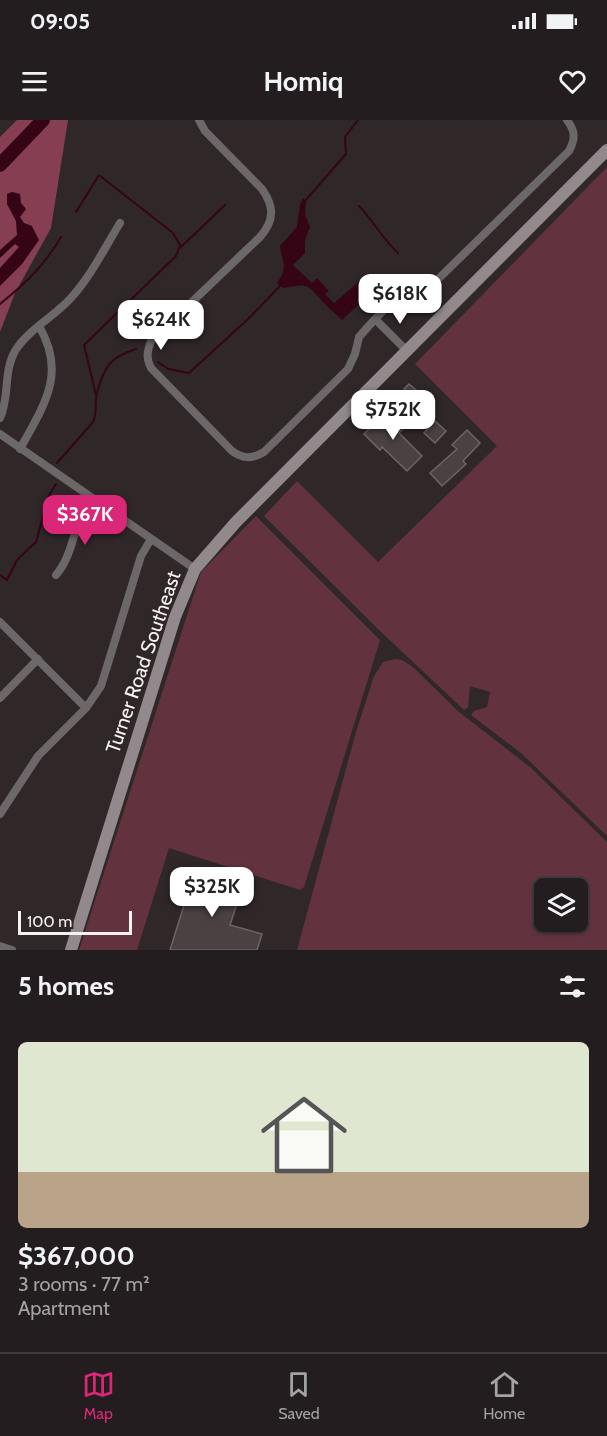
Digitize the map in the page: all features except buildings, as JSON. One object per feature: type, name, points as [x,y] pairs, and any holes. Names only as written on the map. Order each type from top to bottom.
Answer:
[{"type":"main road","name":"Turner Road Southeast","points":[[71,950],[175,617],[195,569],[236,522],[607,150]]},
{"type":"street","points":[[199,120],[205,131],[262,189],[270,201],[272,215],[270,223],[260,237],[152,341],[147,354],[152,368],[232,451],[247,458],[264,452],[348,369],[359,337],[391,303],[408,301],[427,290],[569,151],[574,136],[573,128],[567,120]]},
{"type":"street","points":[[0,418],[4,405],[7,376],[14,353],[26,337],[59,310],[80,288],[120,223]]},
{"type":"street","points":[[375,319],[407,351]]},
{"type":"street","points":[[20,448],[46,399],[53,372],[51,351],[39,326]]},
{"type":"street","points":[[0,434],[195,569]]},
{"type":"street","points":[[56,575],[66,564],[84,507],[91,498]]},
{"type":"street","points":[[0,814],[38,756],[86,708],[101,686],[141,556],[151,539]]},
{"type":"street","points":[[0,622],[86,708]]},
{"type":"street","points":[[0,698],[38,659]]},
{"type":"street","points":[[0,946],[12,950]]},
{"type":"shaded area","points":[[17,120],[68,120],[51,228],[15,293],[0,332],[0,137]]},
{"type":"shaded area","points":[[607,167],[607,836],[521,753],[471,715],[474,711],[487,707],[490,692],[470,686],[468,707],[464,710],[264,516],[297,481],[378,562],[497,446],[415,364]]},
{"type":"shaded area","points":[[12,192],[20,194],[21,203],[26,209],[20,217],[24,223],[32,226],[39,240],[22,264],[0,286],[0,268],[19,247],[15,244],[0,258],[0,250],[17,235],[16,221],[7,204],[7,194]]},
{"type":"shaded area","points":[[303,198],[306,202],[305,214],[310,227],[305,240],[305,253],[293,265],[312,283],[317,278],[329,291],[325,294],[334,303],[362,279],[373,285],[373,291],[342,320],[307,286],[283,288],[277,283],[284,269],[280,246],[297,227]]},
{"type":"shaded area","points":[[256,516],[380,640],[304,887],[300,890],[169,848],[137,950],[79,950],[201,572]]},
{"type":"shaded area","points":[[395,659],[402,660],[413,667],[459,712],[530,767],[607,842],[607,950],[297,950],[356,732],[374,676],[383,662]]},
{"type":"waterway","points":[[0,165],[43,120]]},
{"type":"waterway","points":[[305,201],[346,154],[345,137],[358,120]]},
{"type":"waterway","points":[[76,212],[99,175],[173,233],[180,245],[176,256],[84,345],[96,395]]},
{"type":"waterway","points":[[180,248],[225,205]]},
{"type":"waterway","points":[[359,206],[398,253]]},
{"type":"waterway","points":[[0,304],[34,274],[61,237]]},
{"type":"waterway","points":[[158,362],[168,369],[189,373],[247,320],[282,284]]},
{"type":"waterway","points":[[57,463],[93,422],[97,393],[102,376],[109,364],[136,349]]},
{"type":"waterway","points":[[0,575],[7,580],[17,560],[36,542],[49,495],[56,484]]}]
